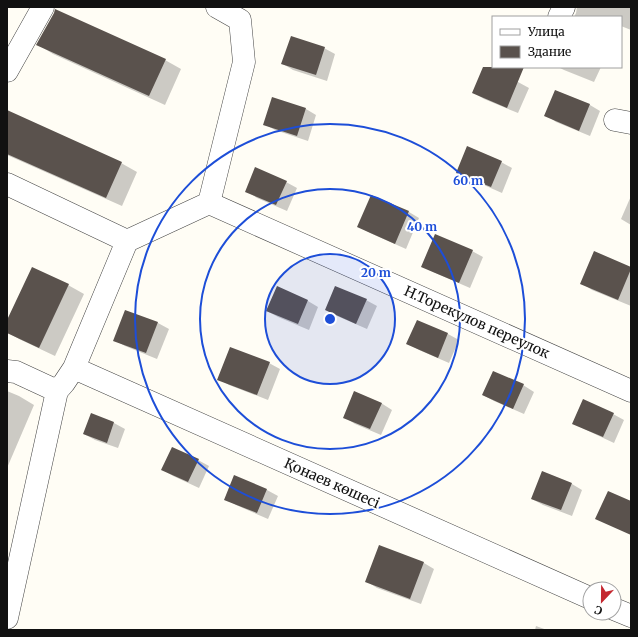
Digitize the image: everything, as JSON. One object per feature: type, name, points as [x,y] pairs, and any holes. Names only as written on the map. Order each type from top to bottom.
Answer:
[{"type":"street","points":[[7,70],[43,7]]},
{"type":"street","points":[[7,618],[13,562],[57,391],[74,368],[127,241],[209,203],[244,62],[240,20],[217,7]]},
{"type":"street","points":[[560,16],[564,7]]},
{"type":"street","points":[[7,184],[127,241]]},
{"type":"street","name":"Н.Торекулов переулок","points":[[209,203],[631,391]]},
{"type":"street","name":"Қонаев көшесі","points":[[74,368],[582,594]]},
{"type":"street","points":[[7,371],[16,372],[57,391]]},
{"type":"building","points":[[55,9],[166,59],[149,96],[36,45]]},
{"type":"building","points":[[291,36],[325,47],[316,75],[281,64]]},
{"type":"building","points":[[483,67],[524,68],[507,108],[472,93]]},
{"type":"building","points":[[555,90],[590,104],[579,131],[544,116]]},
{"type":"building","points":[[272,97],[306,108],[297,136],[263,125]]},
{"type":"building","points":[[7,110],[122,162],[106,198],[7,154]]},
{"type":"building","points":[[467,146],[502,161],[491,187],[456,173]]},
{"type":"building","points":[[255,167],[287,181],[276,205],[245,192]]},
{"type":"building","points":[[371,195],[409,211],[395,244],[357,227]]},
{"type":"building","points":[[435,234],[473,250],[459,283],[421,267]]},
{"type":"building","points":[[594,251],[631,267],[618,300],[580,284]]},
{"type":"building","points":[[32,267],[69,284],[39,348],[7,333],[7,320]]},
{"type":"building","points":[[277,286],[308,300],[298,324],[266,311]]},
{"type":"building","points":[[335,286],[367,299],[356,324],[325,310]]},
{"type":"building","points":[[125,310],[158,322],[146,353],[113,341]]},
{"type":"building","points":[[417,320],[448,333],[438,358],[406,344]]},
{"type":"building","points":[[230,347],[270,362],[257,395],[217,380]]},
{"type":"building","points":[[493,371],[524,384],[513,409],[482,395]]},
{"type":"building","points":[[354,391],[382,403],[370,429],[343,418]]},
{"type":"building","points":[[583,399],[614,413],[603,437],[572,424]]},
{"type":"building","points":[[91,413],[114,422],[107,443],[83,434]]},
{"type":"building","points":[[172,447],[199,459],[188,482],[161,470]]},
{"type":"building","points":[[542,471],[572,483],[561,510],[531,499]]},
{"type":"building","points":[[234,475],[267,489],[257,513],[224,500]]},
{"type":"building","points":[[608,491],[631,501],[631,535],[595,519]]},
{"type":"building","points":[[379,545],[424,562],[410,599],[365,582]]}]
